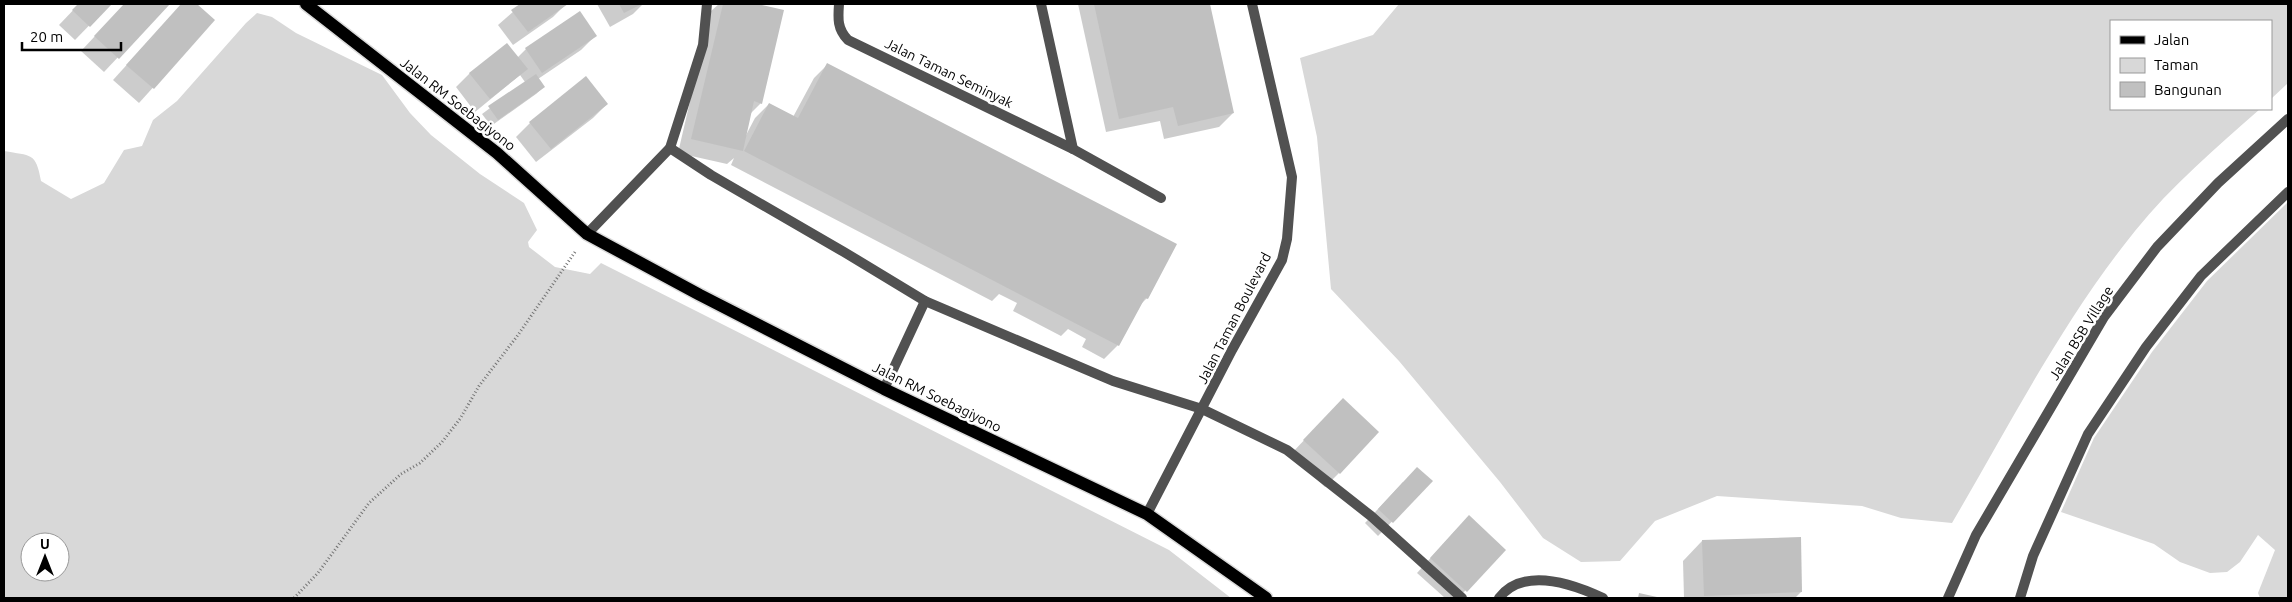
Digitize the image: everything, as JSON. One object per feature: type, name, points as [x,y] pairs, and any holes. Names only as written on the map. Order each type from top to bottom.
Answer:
[{"type":"main road","name":"Jalan RM Soebagiyono","points":[[306,4],[497,153],[587,234],[700,296],[884,389],[1147,514],[1266,598]]},
{"type":"street","points":[[587,234],[670,148],[703,45],[707,4]]},
{"type":"street","name":"Jalan Taman Seminyak","points":[[839,4],[838,21],[840,33],[848,40],[1073,149],[1161,198]]},
{"type":"street","points":[[1041,4],[1073,149]]},
{"type":"street","name":"Jalan Taman Boulevard","points":[[1147,514],[1232,350],[1282,260],[1290,215],[1292,177],[1252,4]]},
{"type":"street","name":"Jalan BSB Village","points":[[1948,598],[1976,535],[2104,317],[2157,247],[2218,183],[2288,119]]},
{"type":"street","points":[[670,148],[710,175],[844,252],[924,302],[1113,381],[1202,409],[1287,450],[1371,516],[1462,598]]},
{"type":"street","points":[[2020,598],[2033,556],[2088,434],[2146,347],[2202,276],[2288,192]]},
{"type":"street","points":[[884,389],[924,302]]},
{"type":"street","points":[[1499,598],[1512,587],[1536,581],[1549,581],[1578,586],[1603,598]]},
{"type":"path","points":[[294,598],[318,572],[369,503],[401,474],[420,463],[442,442],[460,419],[478,386],[518,335],[587,234]]},
{"type":"green space","points":[[1399,4],[2288,4],[2288,83],[2272,98],[2272,20],[2110,20],[2110,110],[2259,110],[2195,167],[2164,198],[2109,265],[2084,300],[2038,373],[1952,523],[1901,518],[1862,506],[1717,496],[1655,521],[1620,561],[1581,562],[1543,538],[1500,482],[1399,361],[1331,289],[1317,137],[1300,58],[1373,35]]},
{"type":"green space","points":[[257,13],[272,17],[296,33],[382,75],[410,113],[431,135],[480,174],[524,203],[537,230],[528,242],[529,247],[555,267],[590,274],[601,263],[1169,550],[1231,598],[4,598],[4,151],[31,157],[37,165],[41,181],[71,199],[104,183],[124,150],[142,146],[153,120],[177,101]]},
{"type":"green space","points":[[2288,202],[2288,598],[2260,598],[2258,593],[2275,550],[2258,535],[2240,562],[2227,572],[2210,573],[2180,562],[2154,544],[2061,512],[2094,438],[2152,352],[2207,281]]},
{"type":"building","points":[[78,4],[112,4],[90,27],[72,10]]},
{"type":"building","points":[[124,4],[170,4],[119,59],[94,36]]},
{"type":"building","points":[[181,4],[197,4],[215,20],[154,89],[126,65]]},
{"type":"building","points":[[520,4],[568,4],[528,32],[511,10]]},
{"type":"building","points":[[619,4],[642,4],[624,13]]},
{"type":"building","points":[[723,4],[758,4],[784,10],[762,104],[754,101],[743,151],[691,139]]},
{"type":"building","points":[[1094,4],[1210,4],[1234,113],[1178,126],[1173,107],[1119,119]]},
{"type":"building","points":[[580,11],[597,36],[542,73],[525,48]]},
{"type":"building","points":[[507,43],[528,69],[490,99],[469,73]]},
{"type":"building","points":[[827,63],[1177,244],[1148,299],[1145,298],[1119,346],[744,151],[769,103],[798,118]]},
{"type":"building","points":[[536,74],[545,87],[498,120],[488,106]]},
{"type":"building","points":[[586,76],[608,104],[551,149],[529,122]]},
{"type":"building","points":[[1343,398],[1379,432],[1340,474],[1303,440]]},
{"type":"building","points":[[1417,467],[1433,481],[1393,523],[1378,509]]},
{"type":"building","points":[[1469,515],[1506,550],[1467,592],[1430,558]]},
{"type":"building","points":[[1801,537],[1802,592],[1704,596],[1702,540]]},
{"type":"building","points":[[1639,593],[1657,597],[1657,598],[1638,598]]}]
